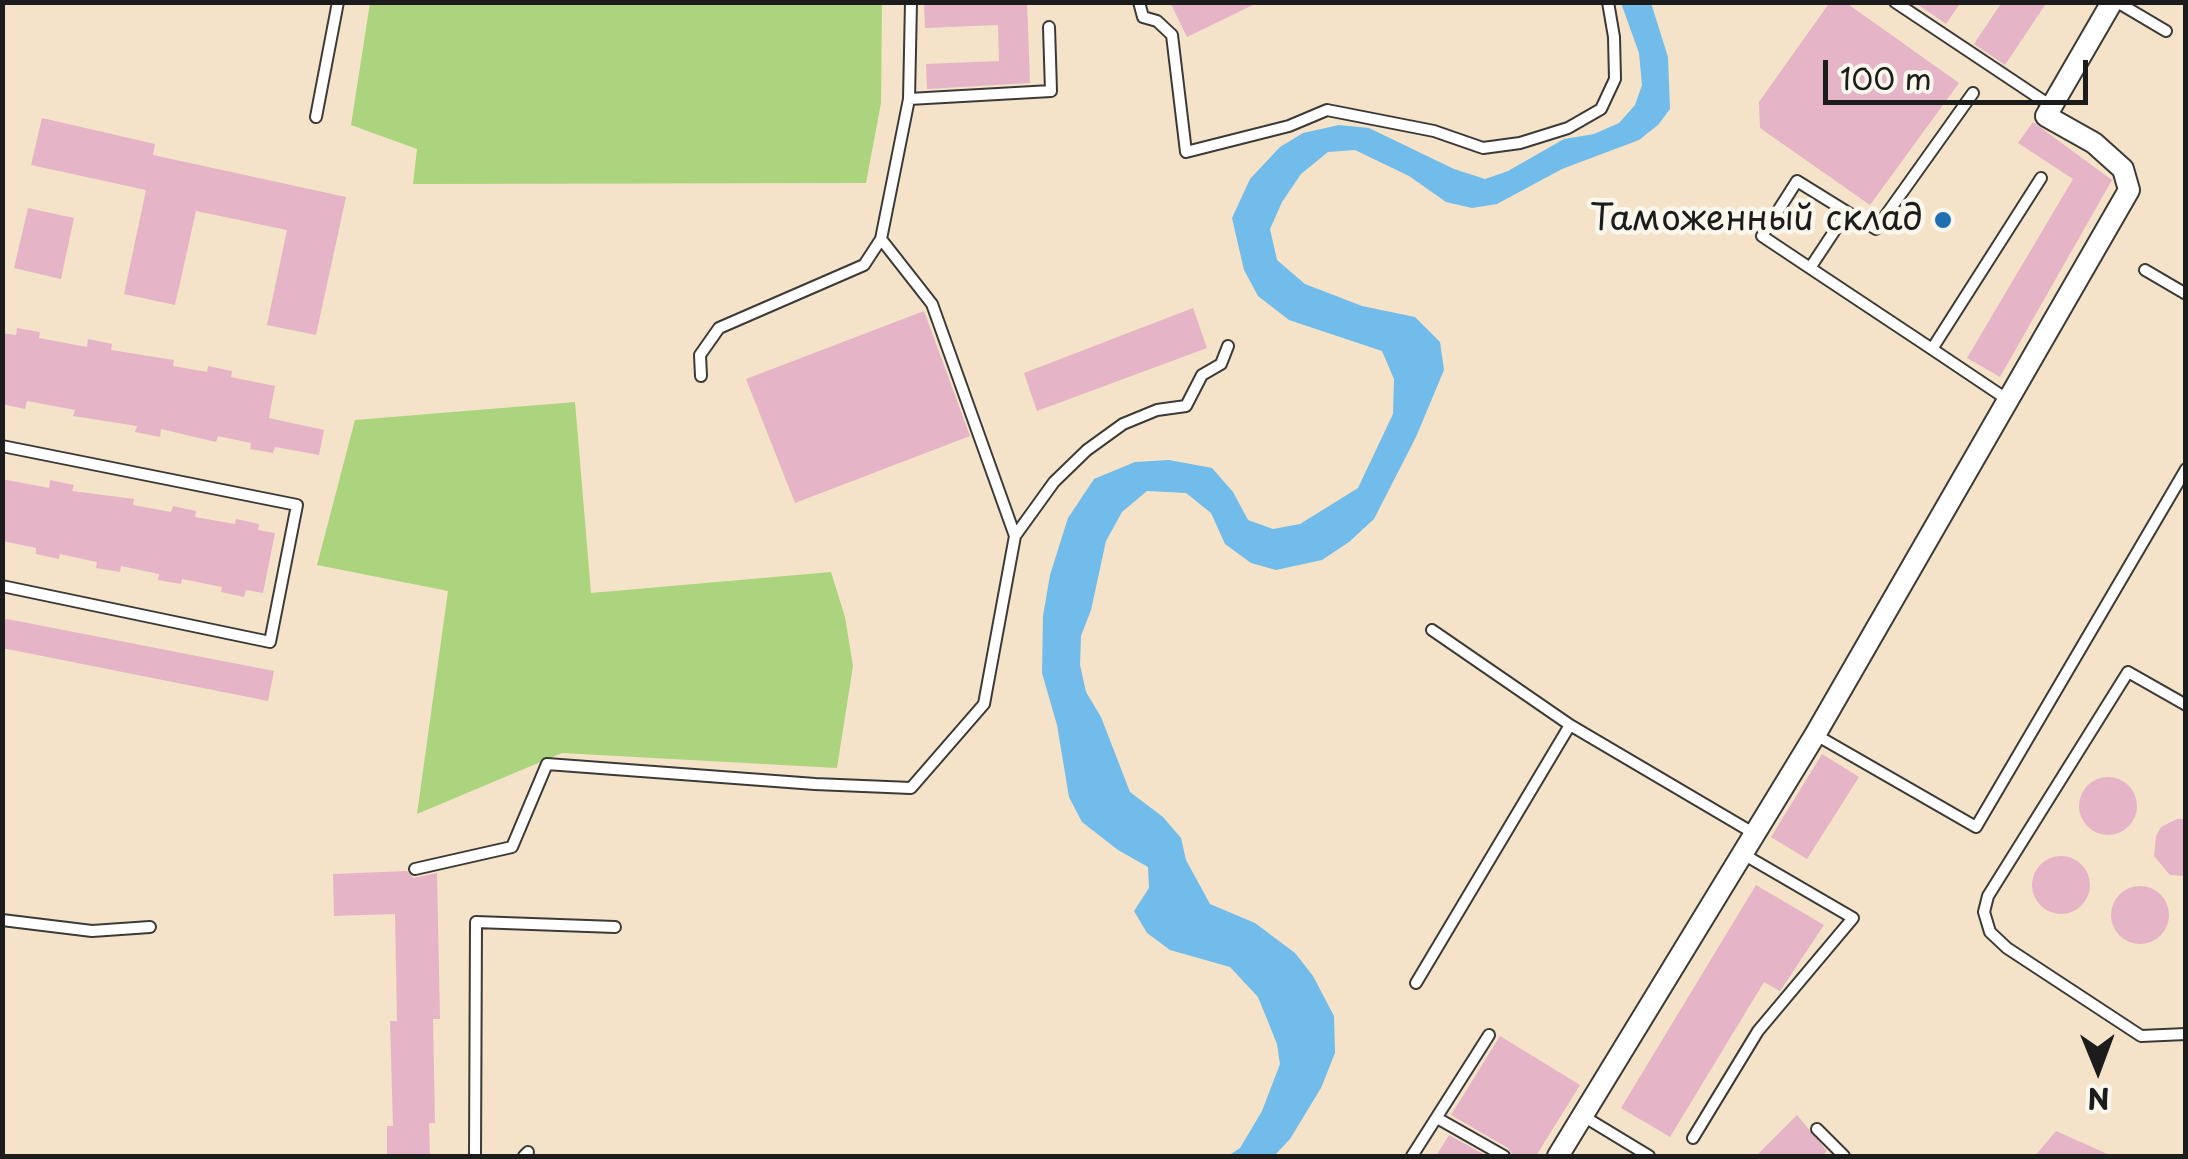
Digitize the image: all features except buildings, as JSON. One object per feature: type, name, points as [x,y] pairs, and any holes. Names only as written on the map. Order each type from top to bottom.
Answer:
[{"type":"street","points":[[1558,1156],[1815,735],[2129,190],[2123,169],[2094,143],[2046,116],[2115,2]]},
{"type":"lane","points":[[316,117],[338,2]]},
{"type":"lane","points":[[701,376],[700,355],[720,328],[864,265],[881,238],[909,99],[911,2]]},
{"type":"lane","points":[[1139,2],[1143,17],[1157,20],[1172,35],[1186,152],[1289,126],[1327,110],[1434,131],[1483,148],[1520,143],[1568,128],[1601,109],[1615,79],[1608,2]]},
{"type":"lane","points":[[1894,2],[2052,106]]},
{"type":"lane","points":[[2115,2],[2166,30]]},
{"type":"lane","points":[[909,99],[1051,92],[1049,27]]},
{"type":"lane","points":[[1973,93],[1876,230],[1797,181],[1762,236],[2008,400]]},
{"type":"lane","points":[[1932,349],[2041,178]]},
{"type":"lane","points":[[1810,268],[1847,212]]},
{"type":"lane","points":[[881,238],[932,304],[1015,536]]},
{"type":"lane","points":[[2145,270],[2186,294]]},
{"type":"lane","points":[[415,869],[512,848],[548,764],[910,788],[984,704],[1015,536],[1054,482],[1087,450],[1123,424],[1157,410],[1186,406],[1202,375],[1221,364],[1228,346]]},
{"type":"lane","points":[[2,446],[297,505],[270,642],[2,586]]},
{"type":"lane","points":[[1815,735],[1976,827],[2184,474]]},
{"type":"lane","points":[[1432,630],[1570,726],[1755,834]]},
{"type":"lane","points":[[2185,1033],[2141,1036],[2006,948],[1990,932],[1984,912],[1988,896],[2128,672],[2186,705]]},
{"type":"lane","points":[[1416,984],[1570,726]]},
{"type":"lane","points":[[1693,1138],[1758,1031],[1854,918],[1742,854]]},
{"type":"lane","points":[[2,920],[92,931],[150,927]]},
{"type":"lane","points":[[475,1156],[476,922],[616,927]]},
{"type":"lane","points":[[1412,1156],[1490,1035]]},
{"type":"lane","points":[[1582,1116],[1650,1156]]},
{"type":"lane","points":[[1437,1118],[1504,1156]]},
{"type":"lane","points":[[1817,1130],[1844,1156]]},
{"type":"green space","points":[[370,3],[882,3],[881,103],[866,183],[413,184],[417,149],[351,125]]},
{"type":"green space","points":[[575,402],[591,593],[831,572],[845,617],[853,666],[837,768],[562,753],[417,814],[448,591],[317,565],[355,420]]},
{"type":"water","points":[[1621,3],[1651,3],[1668,57],[1670,109],[1639,140],[1562,169],[1497,204],[1472,208],[1446,202],[1409,176],[1355,150],[1328,152],[1301,174],[1282,202],[1270,229],[1277,260],[1305,284],[1362,306],[1415,317],[1440,342],[1444,370],[1416,437],[1374,519],[1322,560],[1276,570],[1251,563],[1225,544],[1211,513],[1186,493],[1147,491],[1122,512],[1106,541],[1091,610],[1081,636],[1080,665],[1086,692],[1101,717],[1130,792],[1163,817],[1181,838],[1186,860],[1210,904],[1255,923],[1295,953],[1313,976],[1334,1016],[1335,1053],[1321,1088],[1290,1139],[1274,1156],[1228,1156],[1240,1148],[1262,1111],[1280,1064],[1277,1044],[1258,997],[1230,967],[1170,950],[1147,933],[1134,911],[1149,888],[1148,867],[1082,822],[1069,797],[1057,725],[1042,673],[1043,616],[1050,575],[1068,518],[1094,479],[1135,462],[1169,460],[1212,468],[1233,492],[1248,520],[1273,529],[1300,524],[1358,488],[1393,414],[1394,379],[1382,351],[1289,320],[1258,296],[1244,270],[1232,218],[1250,179],[1280,147],[1303,133],[1339,125],[1369,128],[1454,169],[1485,179],[1508,171],[1564,139],[1594,134],[1619,123],[1635,105],[1642,85],[1639,53]]},
{"type":"place","name":"Таможенный склад","points":[[1943,220]]}]
